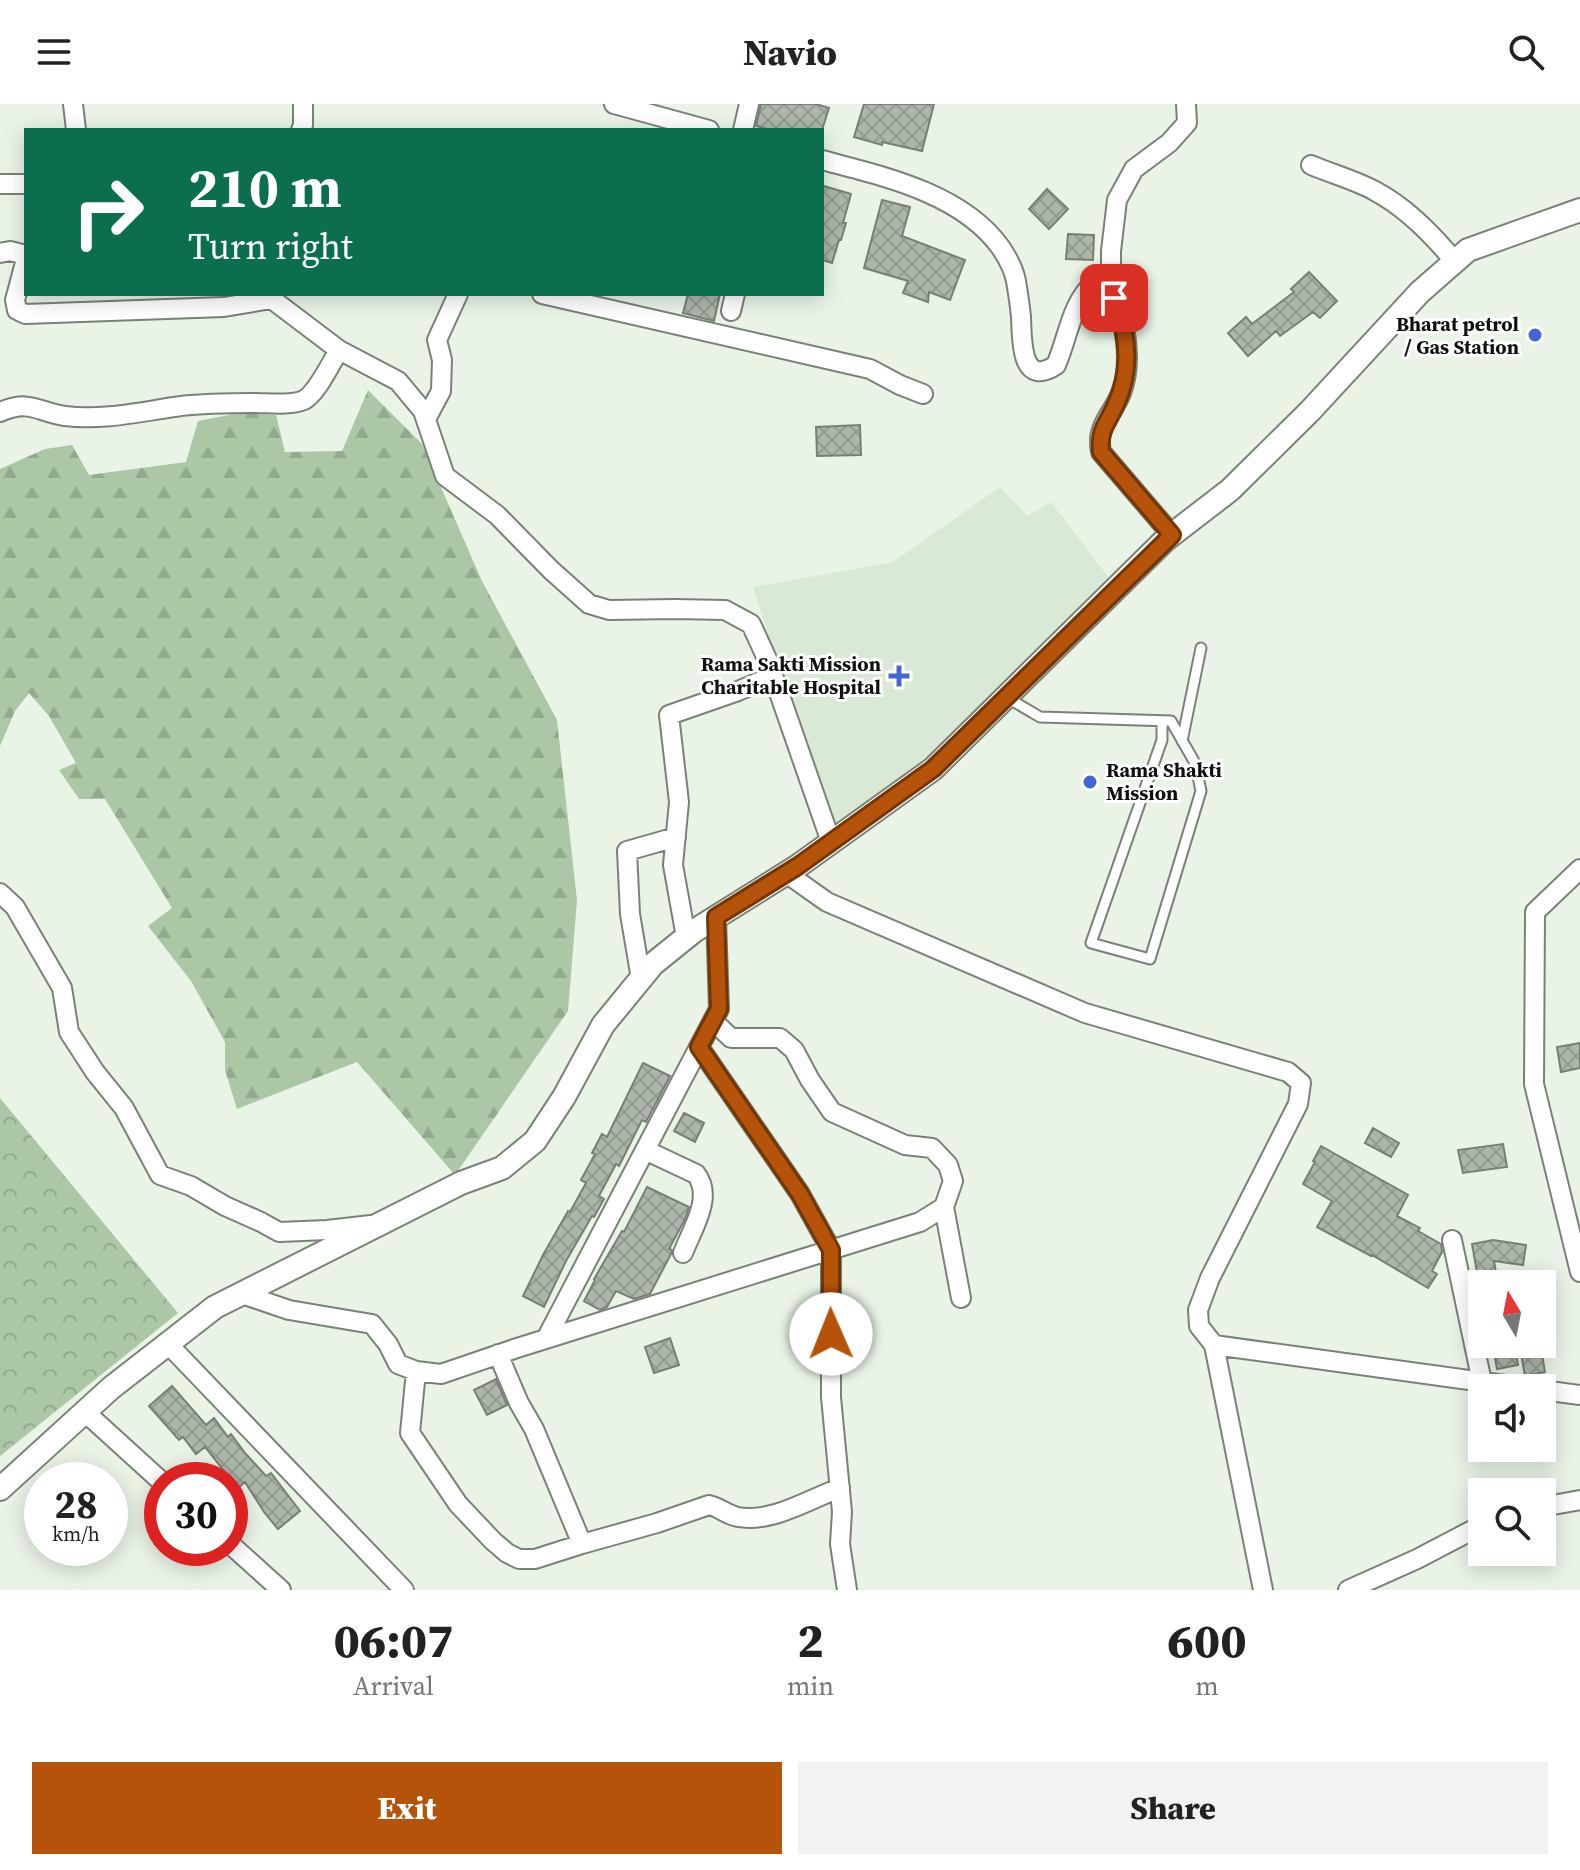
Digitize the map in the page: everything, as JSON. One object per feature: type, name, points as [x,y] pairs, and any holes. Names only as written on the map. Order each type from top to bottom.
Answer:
[{"type":"street","points":[[73,104],[76,128]]},
{"type":"street","points":[[302,128],[303,104]]},
{"type":"street","points":[[614,104],[641,108],[686,127]]},
{"type":"street","points":[[743,128],[749,104]]},
{"type":"street","points":[[1106,284],[1111,277],[1117,200],[1134,169],[1169,143],[1187,123],[1186,104]]},
{"type":"street","points":[[824,161],[891,179],[924,192],[950,204],[985,231],[1000,247],[1015,276],[1023,352],[1027,363],[1038,371],[1056,365],[1084,294],[1094,283],[1106,284]]},
{"type":"street","points":[[1311,165],[1375,191],[1402,209],[1437,240],[1455,262]]},
{"type":"street","points":[[0,184],[24,184]]},
{"type":"street","points":[[0,1489],[111,1388],[215,1307],[461,1183],[502,1168],[535,1141],[564,1097],[603,1025],[653,964],[686,937],[786,873],[933,769],[1172,535],[1230,490],[1310,411],[1420,292],[1468,250],[1580,210]]},
{"type":"street","points":[[0,253],[10,251],[24,256]]},
{"type":"street","points":[[24,265],[15,300],[17,310],[25,314],[224,307],[268,296],[339,350],[398,381],[423,411],[445,476],[497,515],[589,604],[609,610],[725,610],[751,624],[773,676],[831,842]]},
{"type":"street","points":[[1106,284],[1120,312],[1127,361],[1121,393],[1100,434],[1101,452],[1172,535]]},
{"type":"street","points":[[426,419],[441,391],[442,360],[437,340],[457,296]]},
{"type":"street","points":[[551,296],[870,369],[923,394]]},
{"type":"street","points":[[0,412],[23,406],[64,416],[95,416],[218,403],[295,401],[304,399],[315,389],[339,350]]},
{"type":"street","points":[[686,937],[673,865],[679,802],[669,715],[773,676]]},
{"type":"street","points":[[641,979],[630,914],[627,851],[676,837]]},
{"type":"street","points":[[1580,869],[1535,912],[1534,1084],[1580,1272]]},
{"type":"street","points":[[786,873],[827,902],[1085,1013],[1288,1072],[1301,1083],[1298,1104],[1210,1278],[1198,1310],[1199,1326],[1214,1345],[1263,1590]]},
{"type":"street","points":[[0,893],[15,907],[62,988],[69,1032],[124,1108],[160,1175],[191,1186],[279,1232],[379,1224]]},
{"type":"street","points":[[546,1339],[719,1009],[716,917]]},
{"type":"street","points":[[713,1021],[731,1038],[780,1038],[794,1050],[832,1112],[905,1145],[932,1148],[948,1165],[953,1181],[944,1207],[961,1298]]},
{"type":"street","points":[[699,1047],[800,1194],[831,1250],[831,1397],[842,1512],[840,1544],[847,1590]]},
{"type":"street","points":[[645,1150],[696,1174],[700,1180],[703,1201],[683,1253]]},
{"type":"street","points":[[242,1294],[289,1310],[372,1324],[388,1344],[398,1364],[416,1371],[441,1374],[920,1222],[944,1207]]},
{"type":"street","points":[[1452,1240],[1480,1374]]},
{"type":"street","points":[[168,1344],[404,1590]]},
{"type":"street","points":[[1214,1345],[1468,1380]]},
{"type":"street","points":[[498,1354],[534,1429],[582,1544]]},
{"type":"street","points":[[416,1371],[410,1433],[458,1504],[493,1541],[519,1559],[535,1559],[709,1505],[738,1517],[761,1517],[790,1509],[840,1488]]},
{"type":"street","points":[[1556,1392],[1580,1395]]},
{"type":"street","points":[[85,1412],[144,1466]]},
{"type":"street","points":[[1556,1504],[1580,1500]]},
{"type":"street","points":[[1348,1590],[1468,1532]]},
{"type":"street","points":[[248,1560],[281,1590]]},
{"type":"lane","points":[[1182,741],[1201,648]]},
{"type":"lane","points":[[1006,697],[1040,717],[1171,721],[1195,763],[1201,791],[1150,959],[1091,943],[1162,740],[1162,721]]},
{"type":"shaded area","name":"Rama Sakti Mission Charitable Hospital","points":[[1000,487],[1028,516],[1051,502],[1110,579],[931,764],[830,826],[753,587],[893,562]]},
{"type":"green space","points":[[368,390],[422,444],[482,581],[557,720],[577,900],[568,1011],[455,1175],[357,1062],[237,1109],[225,1070],[225,1042],[191,981],[148,926],[172,908],[105,799],[79,799],[59,770],[76,763],[49,716],[29,693],[15,711],[0,746],[0,469],[45,449],[72,445],[89,475],[186,462],[198,421],[239,413],[276,415],[285,452],[342,451]]},
{"type":"green space","points":[[0,1098],[178,1313],[0,1456]]},
{"type":"building","points":[[761,104],[816,104],[829,108],[823,128],[756,126]]},
{"type":"building","points":[[864,104],[934,104],[922,151],[854,137]]},
{"type":"building","points":[[824,186],[851,194],[843,223],[846,223],[832,263],[824,261]]},
{"type":"building","points":[[1047,189],[1068,209],[1049,229],[1029,209]]},
{"type":"building","points":[[882,200],[910,207],[902,236],[965,260],[950,300],[929,292],[928,302],[903,293],[908,281],[864,268]]},
{"type":"building","points":[[1068,234],[1094,235],[1093,260],[1066,259]]},
{"type":"building","points":[[1309,272],[1337,301],[1320,318],[1313,312],[1280,336],[1276,331],[1248,356],[1228,333],[1246,317],[1252,324],[1294,292],[1291,289]]},
{"type":"building","points":[[687,296],[720,296],[714,321],[683,313]]},
{"type":"building","points":[[860,425],[861,455],[817,456],[816,427]]},
{"type":"building","points":[[1580,1043],[1580,1068],[1561,1072],[1557,1047]]},
{"type":"building","points":[[643,1063],[670,1076],[646,1122],[642,1120],[619,1166],[616,1164],[599,1196],[604,1199],[566,1261],[544,1307],[523,1296],[543,1255],[586,1183],[581,1180],[595,1154],[592,1153],[602,1134],[607,1137]]},
{"type":"building","points":[[684,1113],[704,1123],[695,1142],[674,1131]]},
{"type":"building","points":[[1373,1128],[1399,1143],[1391,1157],[1365,1143]]},
{"type":"building","points":[[1503,1144],[1507,1167],[1463,1173],[1458,1150]]},
{"type":"building","points":[[1321,1146],[1408,1195],[1397,1216],[1441,1244],[1442,1252],[1432,1271],[1437,1274],[1428,1288],[1317,1227],[1332,1201],[1303,1184]]},
{"type":"building","points":[[647,1187],[689,1207],[685,1219],[650,1294],[634,1299],[616,1291],[607,1307],[600,1310],[584,1301]]},
{"type":"building","points":[[1493,1240],[1526,1245],[1523,1265],[1494,1261],[1496,1270],[1477,1270],[1472,1244]]},
{"type":"building","points":[[670,1338],[679,1365],[654,1373],[645,1347]]},
{"type":"building","points":[[1495,1358],[1517,1358],[1518,1365],[1497,1369]]},
{"type":"building","points":[[1522,1358],[1543,1358],[1545,1372],[1525,1374]]},
{"type":"building","points":[[496,1379],[507,1405],[487,1415],[474,1390]]},
{"type":"building","points":[[172,1386],[206,1425],[214,1418],[266,1476],[271,1473],[300,1511],[278,1529],[248,1487],[248,1462],[217,1462],[205,1447],[196,1454],[183,1437],[179,1440],[149,1406]]},
{"type":"place","name":"Bharat petrol / Gas Station","points":[[1535,335]]},
{"type":"place","name":"Rama Sakti Mission Charitable Hospital","points":[[899,676]]},
{"type":"place","name":"Rama Shakti Mission","points":[[1090,782]]},
{"type":"route","points":[[831,1334],[831,1250],[800,1194],[699,1047],[719,1009],[716,917],[798,866],[933,769],[1172,535],[1101,452],[1100,434],[1126,379],[1126,347],[1120,312],[1114,298]]}]
